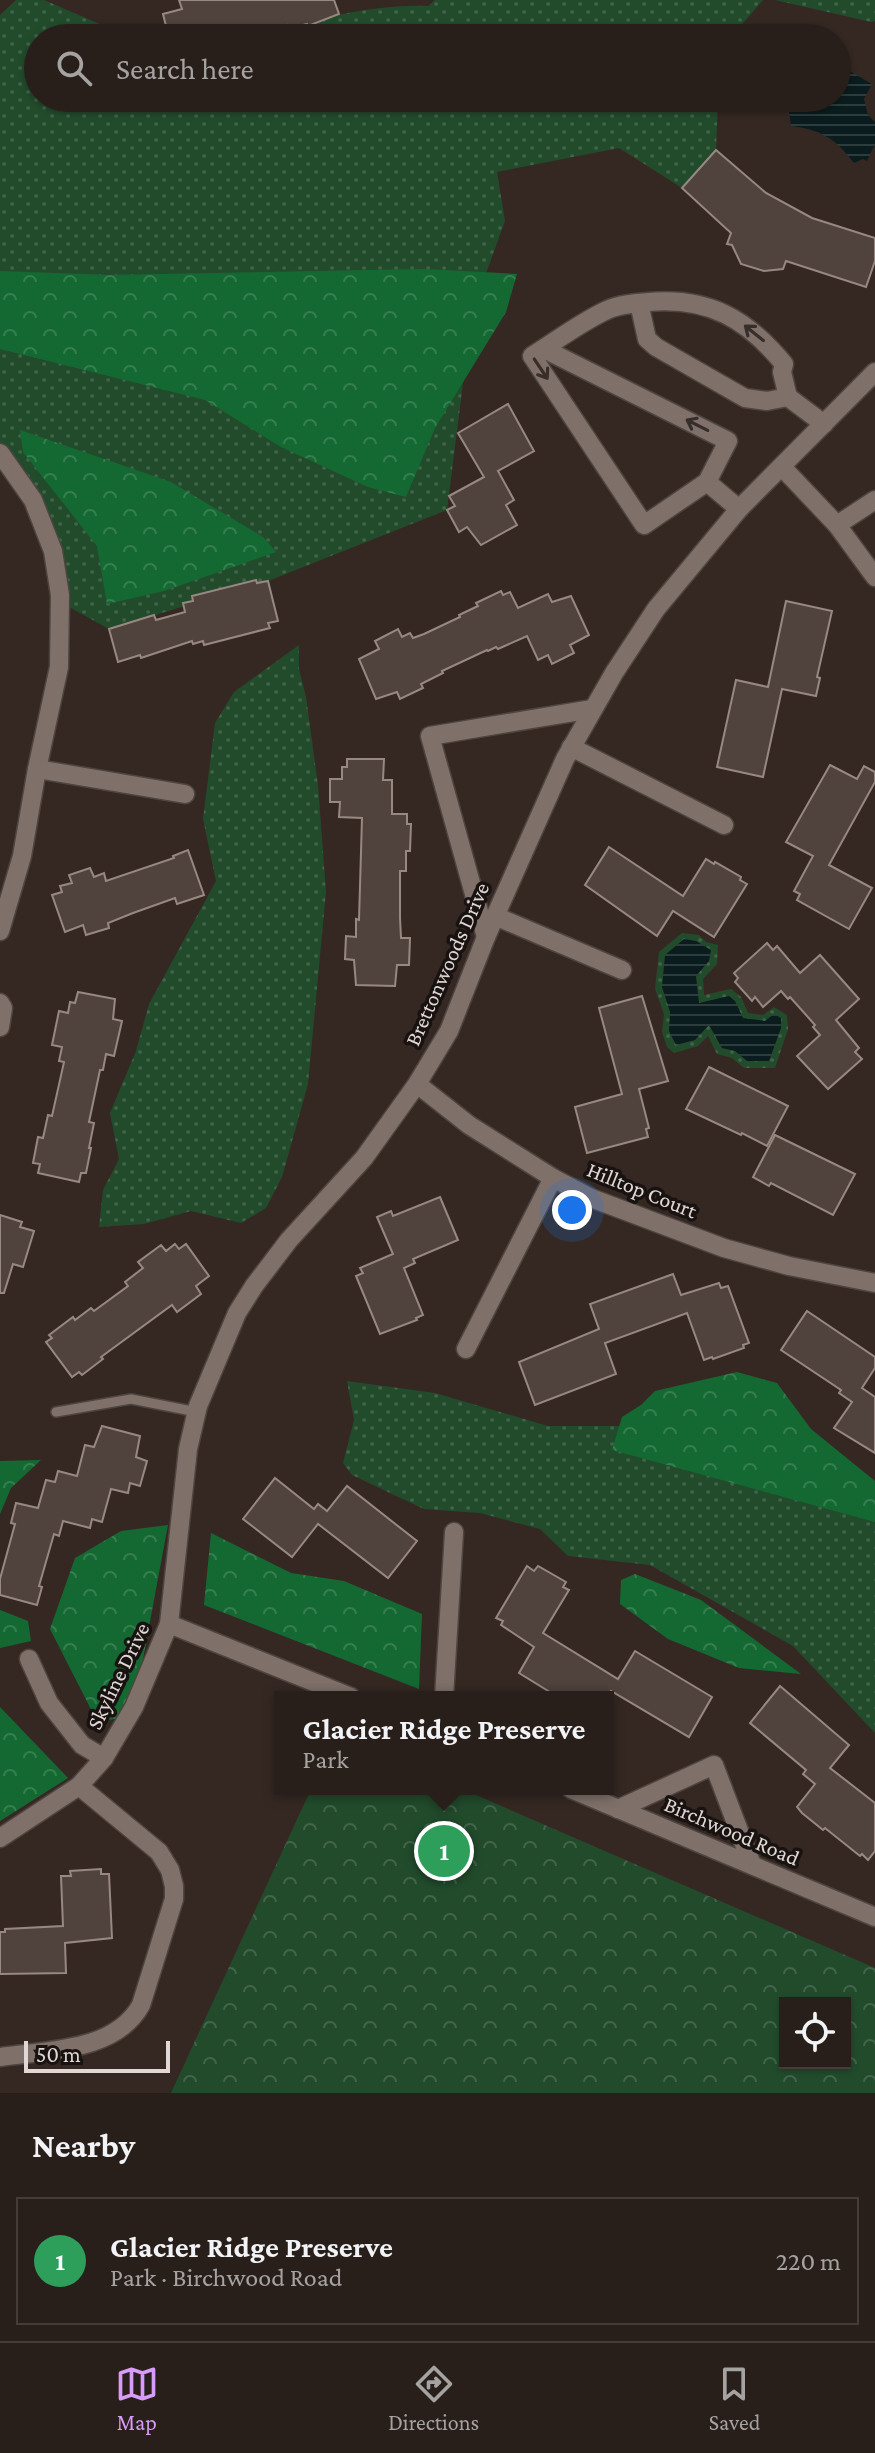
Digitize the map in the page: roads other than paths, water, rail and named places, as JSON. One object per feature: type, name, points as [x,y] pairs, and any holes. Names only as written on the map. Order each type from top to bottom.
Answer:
[{"type":"street","points":[[544,349],[728,441],[707,482],[644,525],[532,356],[608,309],[674,300],[702,304],[726,314],[752,329],[784,364],[782,372],[788,397],[824,424]]},
{"type":"street","points":[[639,303],[647,339],[656,347],[745,398],[767,401],[788,397]]},
{"type":"street","name":"Brettonwoods Drive","points":[[169,1624],[186,1463],[197,1412],[237,1313],[289,1240],[364,1158],[417,1084],[449,1031],[495,916],[571,747],[656,609],[739,509],[875,372]]},
{"type":"street","points":[[0,453],[33,500],[53,551],[60,595],[59,667],[22,856],[0,931]]},
{"type":"street","points":[[782,467],[837,525],[875,577]]},
{"type":"street","points":[[707,482],[739,509]]},
{"type":"street","points":[[837,525],[875,500]]},
{"type":"street","points":[[486,937],[430,736],[592,709]]},
{"type":"street","points":[[571,747],[724,825]]},
{"type":"street","points":[[37,769],[185,794]]},
{"type":"street","points":[[495,916],[622,970]]},
{"type":"street","points":[[0,1003],[3,1008],[0,1027]]},
{"type":"street","name":"Hilltop Court","points":[[417,1084],[469,1125],[591,1198],[724,1248],[789,1266],[875,1283]]},
{"type":"street","points":[[466,1349],[553,1178]]},
{"type":"street","points":[[444,1691],[454,1532]]},
{"type":"street","points":[[169,1624],[336,1691]]},
{"type":"street","name":"Skyline Drive","points":[[0,1838],[79,1786],[104,1758],[134,1707],[169,1624]]},
{"type":"street","points":[[29,1659],[49,1703],[82,1745],[104,1758]]},
{"type":"street","points":[[618,1809],[714,1765],[752,1865]]},
{"type":"street","points":[[0,2057],[86,2044],[119,2030],[134,2017],[141,2005],[174,1899],[170,1870],[159,1852],[79,1786]]},
{"type":"street","name":"Birchwood Road","points":[[585,1795],[875,1917]]},
{"type":"lane","points":[[56,1412],[131,1399],[197,1412]]},
{"type":"place","name":"Glacier Ridge Preserve","points":[[444,1851]]}]
